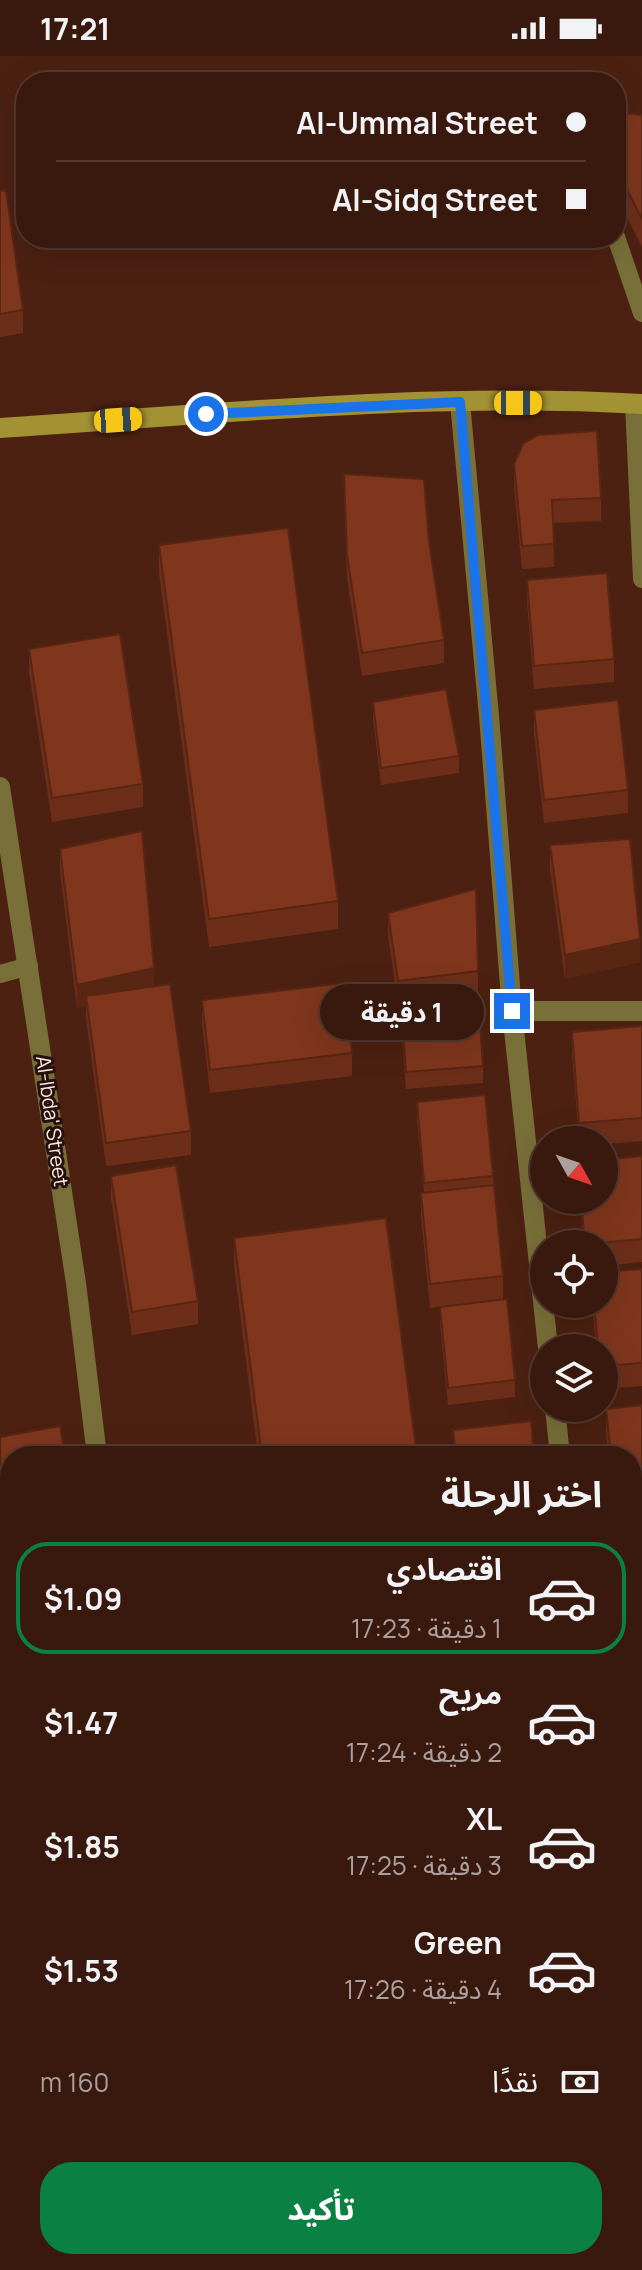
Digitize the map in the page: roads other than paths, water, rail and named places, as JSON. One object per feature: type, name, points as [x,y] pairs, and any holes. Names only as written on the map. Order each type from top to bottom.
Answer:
[{"type":"street","points":[[0,428],[460,402],[638,404]]},
{"type":"street","points":[[460,402],[512,1011],[547,1334]]},
{"type":"street","name":"Al-Ibda' Street","points":[[0,787],[76,1283],[96,1446]]},
{"type":"street","points":[[512,1011],[642,1011]]},
{"type":"street","points":[[556,1422],[559,1446]]},
{"type":"lane","points":[[620,248],[642,313]]},
{"type":"lane","points":[[638,404],[642,579]]},
{"type":"lane","points":[[0,974],[29,966]]}]
